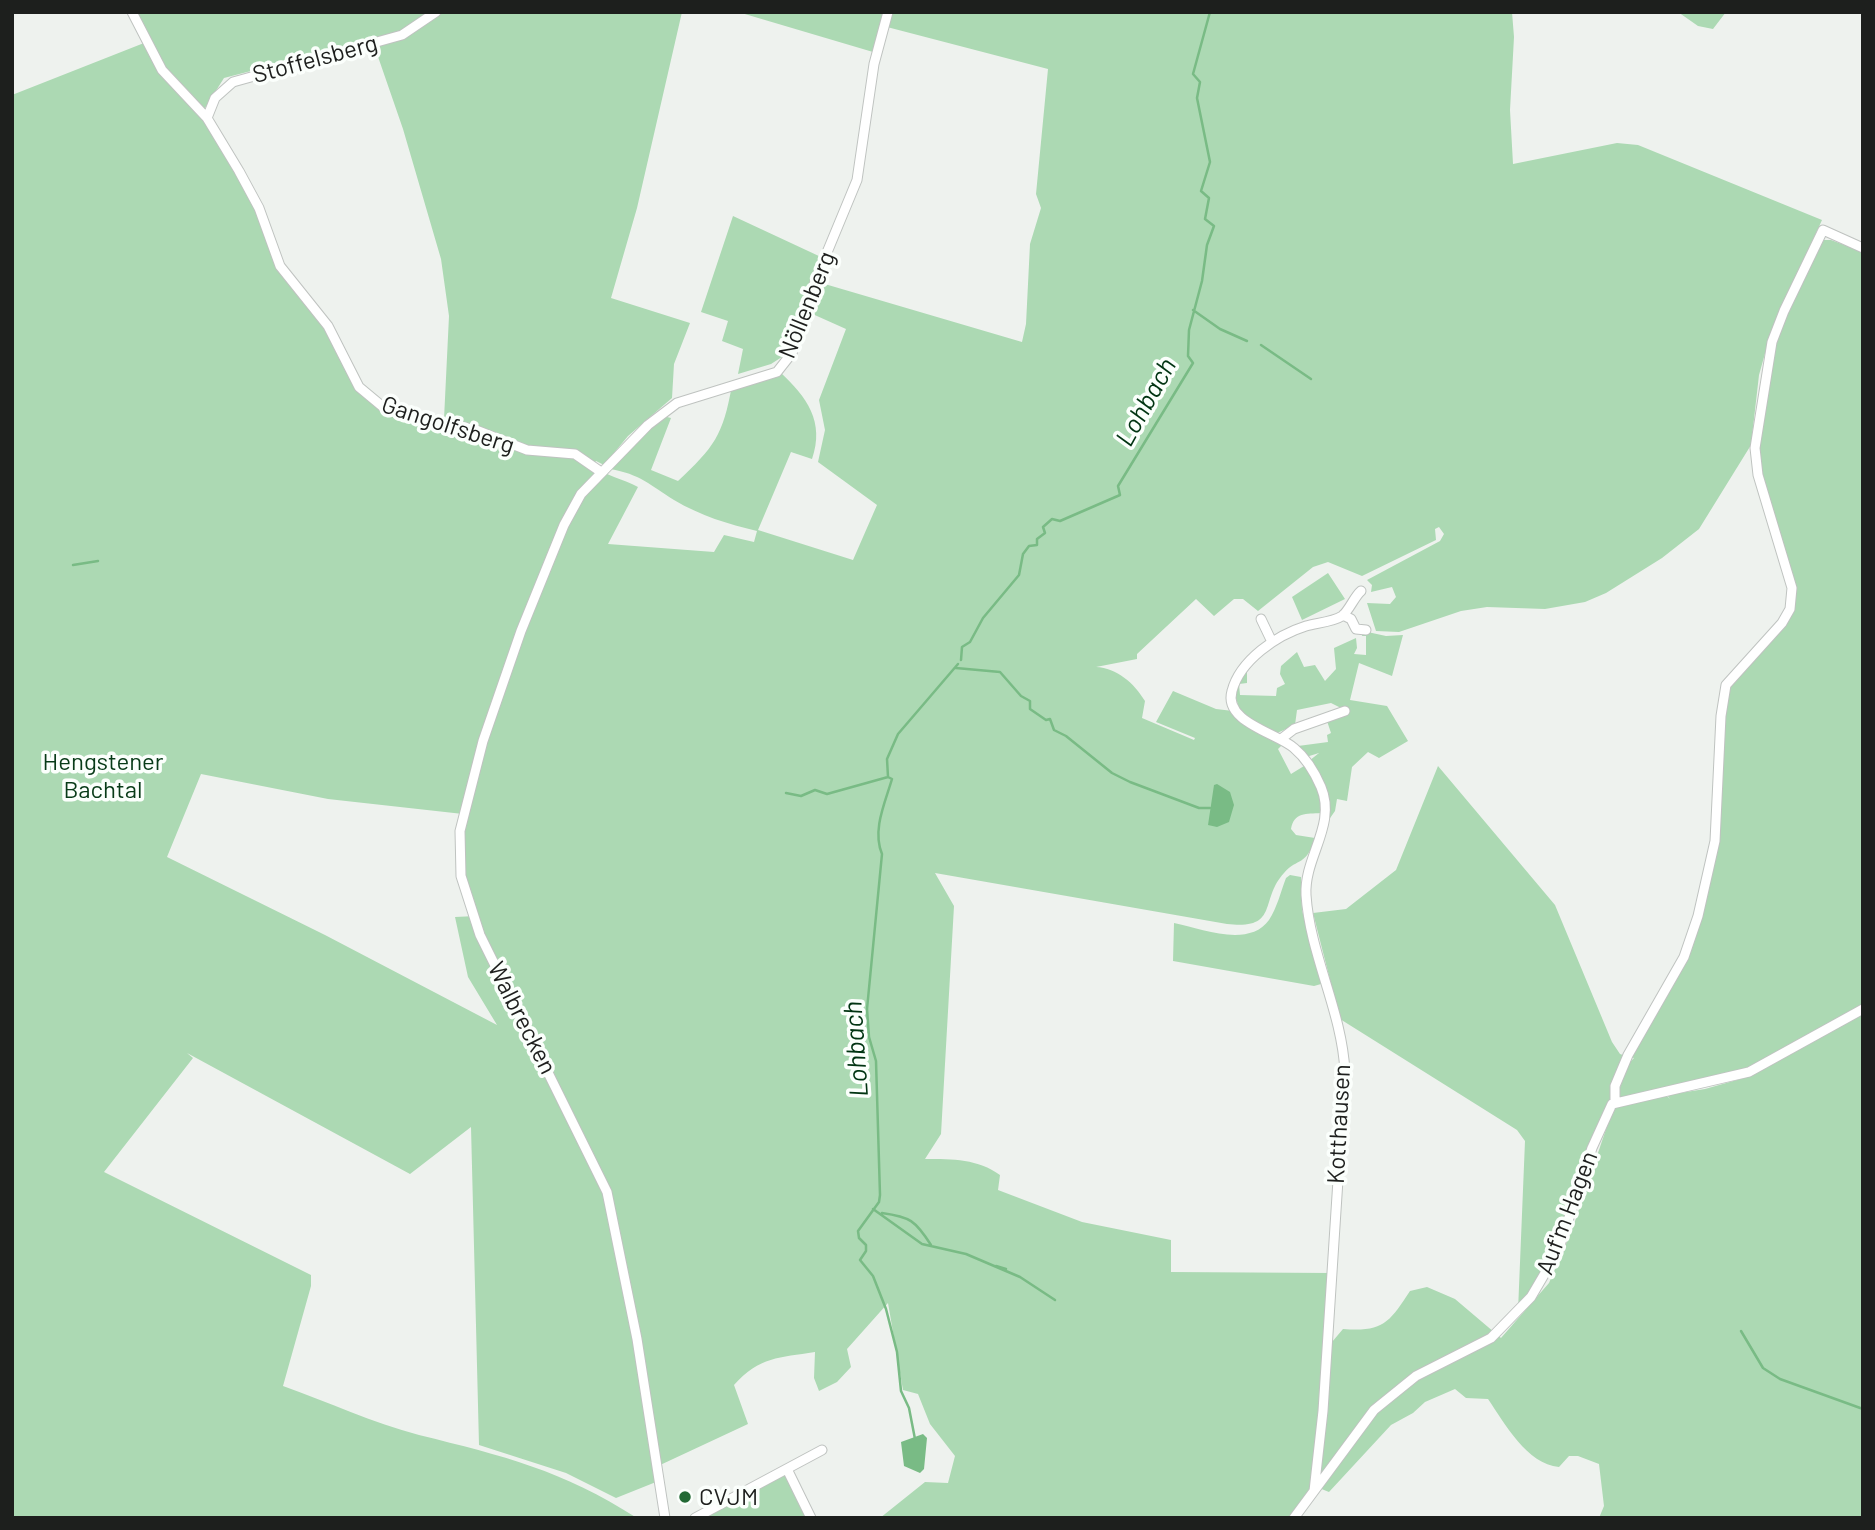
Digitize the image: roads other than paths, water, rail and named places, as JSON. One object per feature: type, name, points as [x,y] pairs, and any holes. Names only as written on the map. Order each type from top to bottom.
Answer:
[{"type":"street","name":"Gangolfsberg","points":[[132,12],[162,70],[207,118],[253,196],[280,266],[323,318],[355,381],[371,400],[383,407],[476,430],[527,450],[575,454],[601,472]]},
{"type":"street","name":"Stoffelsberg","points":[[207,118],[218,94],[233,82],[402,35],[436,12]]},
{"type":"street","name":"Nöllenberg","points":[[564,525],[581,494],[601,472],[648,425],[677,403],[777,372],[789,360],[816,279],[857,180],[874,64],[888,12]]},
{"type":"street","name":"Auf'm Hagen","points":[[1294,1518],[1364,1420],[1388,1397],[1432,1367],[1491,1338],[1531,1297],[1558,1251],[1592,1148],[1615,1103],[1615,1086],[1629,1055],[1684,957],[1698,916],[1715,841],[1721,716],[1726,685],[1782,623],[1790,609],[1791,588],[1758,475],[1755,448],[1772,342],[1823,230],[1863,248]]},
{"type":"street","name":"Walbrecken","points":[[564,525],[521,631],[480,753],[462,817],[460,868],[468,906],[485,946],[558,1088],[607,1192],[637,1339],[665,1518]]},
{"type":"street","points":[[1361,591],[1343,615],[1351,619],[1356,629],[1366,630]]},
{"type":"street","name":"Kotthausen","points":[[1314,1491],[1323,1411],[1344,1056],[1312,933],[1306,895],[1310,861],[1325,822],[1325,799],[1311,768],[1294,747],[1242,717],[1231,701],[1239,677],[1272,642],[1294,630],[1343,615]]},
{"type":"street","points":[[1261,619],[1272,642]]},
{"type":"street","points":[[1281,739],[1294,729],[1345,711]]},
{"type":"street","points":[[1615,1103],[1749,1072],[1863,1009]]},
{"type":"street","points":[[695,1518],[822,1450]]},
{"type":"street","points":[[788,1469],[811,1518]]},
{"type":"waterway","name":"Lohbach","points":[[961,660],[962,647],[970,642],[983,618],[1019,575],[1023,554],[1029,546],[1037,545],[1037,539],[1045,533],[1043,527],[1052,519],[1060,521],[1120,495],[1118,486],[1193,363],[1188,356],[1189,330],[1202,281],[1207,245],[1214,226],[1205,219],[1209,198],[1201,191],[1210,162],[1197,98],[1200,82],[1193,74],[1210,12]]},
{"type":"waterway","points":[[1193,310],[1220,329],[1247,341]]},
{"type":"waterway","points":[[1261,345],[1311,379]]},
{"type":"waterway","points":[[73,565],[98,561]]},
{"type":"waterway","name":"Lohbach","points":[[915,1439],[909,1408],[901,1391],[897,1352],[886,1309],[873,1276],[860,1260],[866,1251],[866,1245],[859,1238],[858,1231],[879,1202],[880,1195],[876,1061],[869,1037],[867,1009],[882,854],[879,826],[892,779],[888,777],[887,759],[898,734],[958,664]]},
{"type":"waterway","points":[[956,668],[1000,672],[1021,696],[1030,701],[1030,709],[1046,720],[1050,719],[1054,730],[1066,736],[1112,773],[1199,808],[1210,808]]},
{"type":"waterway","points":[[786,793],[801,796],[815,790],[827,794],[888,777]]},
{"type":"waterway","points":[[873,1209],[922,1244],[966,1254],[1020,1277],[1055,1300]]},
{"type":"waterway","points":[[882,1213],[911,1221],[931,1245]]},
{"type":"waterway","points":[[996,1266],[1006,1269]]},
{"type":"waterway","points":[[1741,1331],[1763,1368],[1780,1379],[1863,1409]]},
{"type":"place","name":"CVJM","points":[[685,1497]]},
{"type":"park label","name":"Hengstener Bachtal","points":[[103,776]]}]
